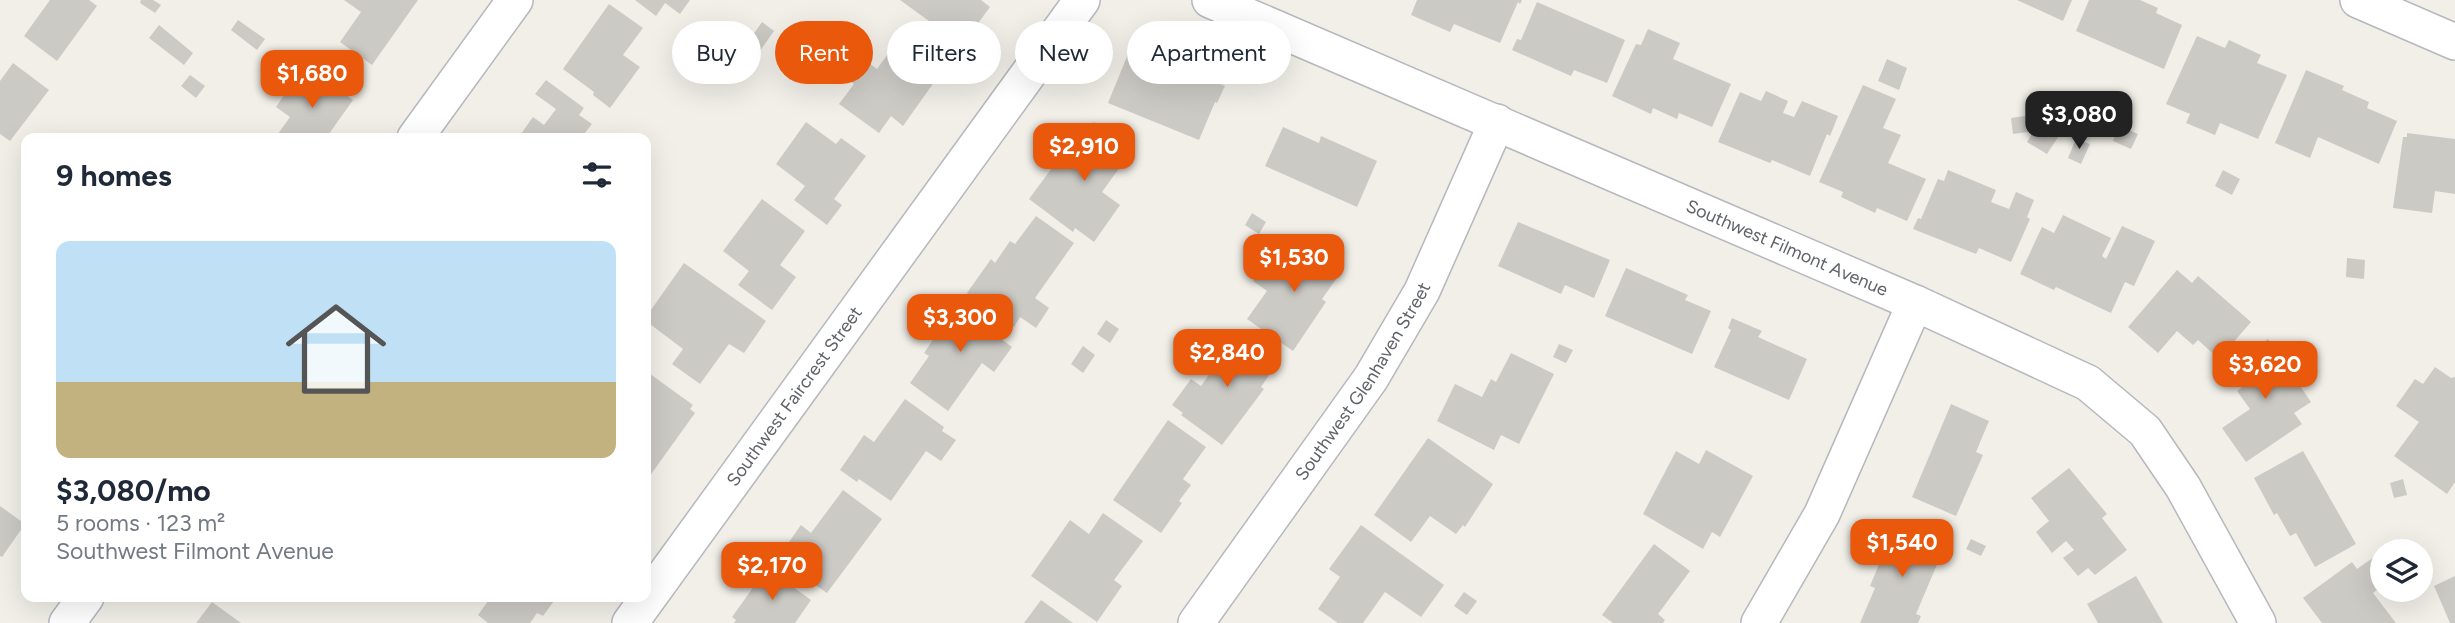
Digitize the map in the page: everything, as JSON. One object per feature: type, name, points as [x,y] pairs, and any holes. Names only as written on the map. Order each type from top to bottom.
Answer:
[{"type":"street","points":[[419,133],[515,0]]},
{"type":"street","name":"Southwest Faircrest Street","points":[[651,594],[1082,0]]},
{"type":"street","name":"Southwest Filmont Avenue","points":[[1210,0],[1915,303],[2088,383],[2145,431],[2183,487],[2258,623]]},
{"type":"street","points":[[2357,0],[2455,42]]},
{"type":"street","name":"Southwest Glenhaven Street","points":[[1196,623],[1371,378],[1422,291],[1497,122]]},
{"type":"street","points":[[1759,623],[1822,514],[1915,303]]},
{"type":"street","points":[[67,623],[82,602]]},
{"type":"street","name":"Southwest Faircrest Street","points":[[630,623],[645,602]]},
{"type":"building","points":[[50,0],[89,0],[97,6],[57,61],[24,36]]},
{"type":"building","points":[[141,0],[153,0],[161,5],[155,13],[140,3]]},
{"type":"building","points":[[344,0],[418,0],[372,65],[340,42],[361,12]]},
{"type":"building","points":[[635,0],[690,0],[680,14],[665,3],[656,16]]},
{"type":"building","points":[[900,0],[981,0],[990,7],[980,21],[929,21]]},
{"type":"building","points":[[1417,0],[1522,0],[1520,4],[1518,2],[1500,43],[1454,24],[1450,32],[1411,15]]},
{"type":"building","points":[[2017,0],[2072,0],[2063,21]]},
{"type":"building","points":[[2089,0],[2140,0],[2158,8],[2156,13],[2182,25],[2164,69],[2076,31]]},
{"type":"building","points":[[1537,2],[1625,40],[1607,83],[1574,70],[1571,76],[1512,50],[1517,39],[1521,40]]},
{"type":"building","points":[[609,4],[643,28],[623,55],[640,67],[610,108],[563,69]]},
{"type":"building","points":[[238,20],[265,39],[257,50],[231,30]]},
{"type":"building","points":[[761,23],[774,31],[761,50]]},
{"type":"building","points":[[159,25],[193,53],[184,65],[149,38]]},
{"type":"building","points":[[1648,29],[1680,43],[1673,59],[1731,84],[1712,127],[1679,113],[1677,119],[1653,108],[1651,114],[1612,96],[1636,44],[1641,45]]},
{"type":"building","points":[[2197,36],[2225,48],[2229,40],[2261,55],[2257,63],[2287,75],[2258,139],[2220,123],[2215,135],[2186,123],[2190,114],[2166,104]]},
{"type":"building","points":[[887,55],[887,84],[933,84],[903,126],[891,116],[879,133],[839,104],[854,84],[873,84],[873,66],[877,69]]},
{"type":"building","points":[[1127,56],[1127,84],[1225,86],[1199,140],[1108,103]]},
{"type":"building","points":[[1887,59],[1907,68],[1899,90],[1878,81]]},
{"type":"building","points":[[13,63],[49,90],[10,141],[0,134],[0,81]]},
{"type":"building","points":[[2306,70],[2344,86],[2342,90],[2369,102],[2367,108],[2397,121],[2379,164],[2318,137],[2310,158],[2275,143]]},
{"type":"building","points":[[190,75],[205,86],[196,98],[181,86]]},
{"type":"building","points":[[321,76],[353,100],[330,133],[279,133],[290,117],[276,107],[293,82],[309,93]]},
{"type":"building","points":[[546,80],[584,108],[579,115],[592,124],[585,133],[522,133],[533,117],[544,125],[556,109],[535,94]]},
{"type":"building","points":[[1863,85],[1896,99],[1883,128],[1901,135],[1888,163],[1926,179],[1907,221],[1877,208],[1875,213],[1841,197],[1843,192],[1819,182]]},
{"type":"building","points":[[1766,91],[1788,101],[1783,113],[1794,117],[1802,101],[1838,116],[1830,136],[1827,134],[1810,176],[1718,142],[1740,92],[1761,101]]},
{"type":"building","points":[[2025,116],[2028,132],[2013,134],[2011,118]]},
{"type":"building","points":[[806,122],[836,144],[841,138],[866,156],[834,199],[842,205],[827,225],[794,200],[805,186],[776,164]]},
{"type":"building","points":[[1094,122],[1133,149],[1102,192],[1120,205],[1094,242],[1075,228],[1073,232],[1029,199],[1066,149],[1071,153]]},
{"type":"building","points":[[2037,125],[2058,137],[2047,154],[2027,142]]},
{"type":"building","points":[[2119,126],[2138,134],[2131,149],[2113,141]]},
{"type":"building","points":[[1283,127],[1319,143],[1321,136],[1377,161],[1357,207],[1265,166]]},
{"type":"building","points":[[2407,133],[2455,139],[2455,194],[2435,191],[2432,213],[2393,208],[2403,137],[2407,137]]},
{"type":"building","points":[[2076,139],[2090,144],[2081,164],[2068,158]]},
{"type":"building","points":[[1948,170],[1996,190],[1991,202],[2009,209],[2016,192],[2034,200],[2027,217],[2030,219],[2011,262],[1979,248],[1976,254],[1913,229],[1918,218],[1921,219],[1938,179],[1944,181]]},
{"type":"building","points":[[2223,170],[2240,179],[2232,195],[2215,186]]},
{"type":"building","points":[[762,199],[805,231],[780,265],[796,277],[772,310],[738,285],[749,271],[723,251]]},
{"type":"building","points":[[1252,213],[1266,222],[1259,234],[1245,225]]},
{"type":"building","points":[[2063,215],[2111,238],[2102,256],[2106,259],[2122,226],[2155,241],[2134,286],[2125,282],[2111,313],[2056,287],[2054,290],[2020,274],[2042,227],[2054,233]]},
{"type":"building","points":[[1036,216],[1074,243],[1035,298],[1049,308],[1036,328],[1020,317],[1014,327],[967,293],[991,259],[995,263],[1010,241],[1015,244]]},
{"type":"building","points":[[1518,222],[1610,260],[1594,298],[1565,285],[1561,294],[1498,266]]},
{"type":"building","points":[[1304,240],[1344,268],[1322,299],[1326,302],[1293,351],[1247,319],[1267,291],[1253,281],[1268,259],[1283,270]]},
{"type":"building","points":[[2347,258],[2365,260],[2364,279],[2346,277]]},
{"type":"building","points":[[684,263],[766,321],[744,353],[729,344],[700,384],[672,364],[683,349],[651,325],[651,310]]},
{"type":"building","points":[[1626,268],[1688,295],[1685,300],[1711,311],[1692,354],[1605,316]]},
{"type":"building","points":[[2177,270],[2192,283],[2198,276],[2251,322],[2219,359],[2198,340],[2193,345],[2177,331],[2158,353],[2128,327]]},
{"type":"building","points":[[962,297],[1005,331],[1000,338],[1012,347],[994,372],[982,363],[948,411],[910,383],[929,356],[924,353]]},
{"type":"building","points":[[1732,318],[1762,331],[1758,337],[1807,359],[1789,400],[1714,367],[1731,330],[1728,328]]},
{"type":"building","points":[[1106,320],[1119,329],[1110,343],[1097,334]]},
{"type":"building","points":[[1239,332],[1279,360],[1261,387],[1264,389],[1222,445],[1181,415],[1183,413],[1172,405],[1191,379],[1201,386]]},
{"type":"building","points":[[2268,339],[2311,402],[2294,413],[2302,424],[2246,462],[2222,428],[2250,409],[2237,391],[2242,387],[2228,366]]},
{"type":"building","points":[[1559,344],[1573,350],[1566,363],[1553,357]]},
{"type":"building","points":[[1083,346],[1095,355],[1083,373],[1071,364]]},
{"type":"building","points":[[1511,353],[1554,374],[1519,444],[1501,435],[1494,450],[1437,421],[1455,384],[1482,397],[1491,379],[1496,382]]},
{"type":"building","points":[[2435,367],[2451,378],[2455,377],[2455,482],[2447,494],[2394,456],[2419,422],[2396,406],[2415,379],[2423,384]]},
{"type":"building","points":[[651,375],[693,405],[690,409],[695,413],[651,474]]},
{"type":"building","points":[[905,399],[944,427],[942,431],[956,440],[941,461],[926,451],[891,501],[859,479],[857,482],[840,470],[864,435],[874,442]]},
{"type":"building","points":[[1951,404],[1989,421],[1976,452],[1983,455],[1956,516],[1912,497]]},
{"type":"building","points":[[1168,420],[1206,447],[1183,479],[1191,485],[1161,533],[1113,500]]},
{"type":"building","points":[[1428,438],[1493,484],[1465,527],[1463,525],[1456,534],[1430,516],[1411,542],[1374,515]]},
{"type":"building","points":[[1706,450],[1753,476],[1720,537],[1712,532],[1703,549],[1643,514],[1676,451],[1699,464]]},
{"type":"building","points":[[2303,451],[2356,544],[2315,567],[2296,533],[2290,536],[2277,513],[2274,515],[2254,478]]},
{"type":"building","points":[[2069,468],[2107,514],[2102,518],[2127,550],[2095,575],[2088,568],[2078,576],[2063,558],[2074,550],[2066,541],[2052,553],[2036,532],[2049,521],[2031,498]]},
{"type":"building","points":[[2403,479],[2407,495],[2394,498],[2390,483]]},
{"type":"building","points":[[843,490],[882,519],[827,593],[777,559],[801,525],[811,533]]},
{"type":"building","points":[[0,506],[21,521],[21,530],[2,557]]},
{"type":"building","points":[[1103,513],[1143,541],[1114,580],[1122,586],[1097,622],[1031,576],[1070,520],[1089,534]]},
{"type":"building","points":[[1361,525],[1444,585],[1421,617],[1385,592],[1363,623],[1338,623],[1318,609],[1340,577],[1329,569]]},
{"type":"building","points":[[1895,526],[1944,548],[1916,614],[1921,616],[1918,623],[1860,623],[1875,588],[1870,586]]},
{"type":"building","points":[[1971,539],[1986,546],[1981,556],[1966,549]]},
{"type":"building","points":[[1654,544],[1690,571],[1658,614],[1665,620],[1663,623],[1613,623],[1602,615]]},
{"type":"building","points":[[2370,560],[2370,602],[2380,602],[2396,623],[2322,623],[2303,598],[2352,562],[2357,569]]},
{"type":"building","points":[[767,568],[811,600],[795,623],[734,623],[736,620],[732,617]]},
{"type":"building","points":[[2136,576],[2163,623],[2098,623],[2087,604]]},
{"type":"building","points":[[2455,576],[2455,623],[2450,623],[2434,586]]},
{"type":"building","points":[[1464,592],[1477,601],[1467,615],[1454,606]]},
{"type":"building","points":[[1041,600],[1073,623],[1024,623]]},
{"type":"building","points":[[212,602],[241,623],[196,623]]},
{"type":"building","points":[[487,602],[553,602],[543,616],[537,613],[530,623],[488,623],[478,615]]}]
